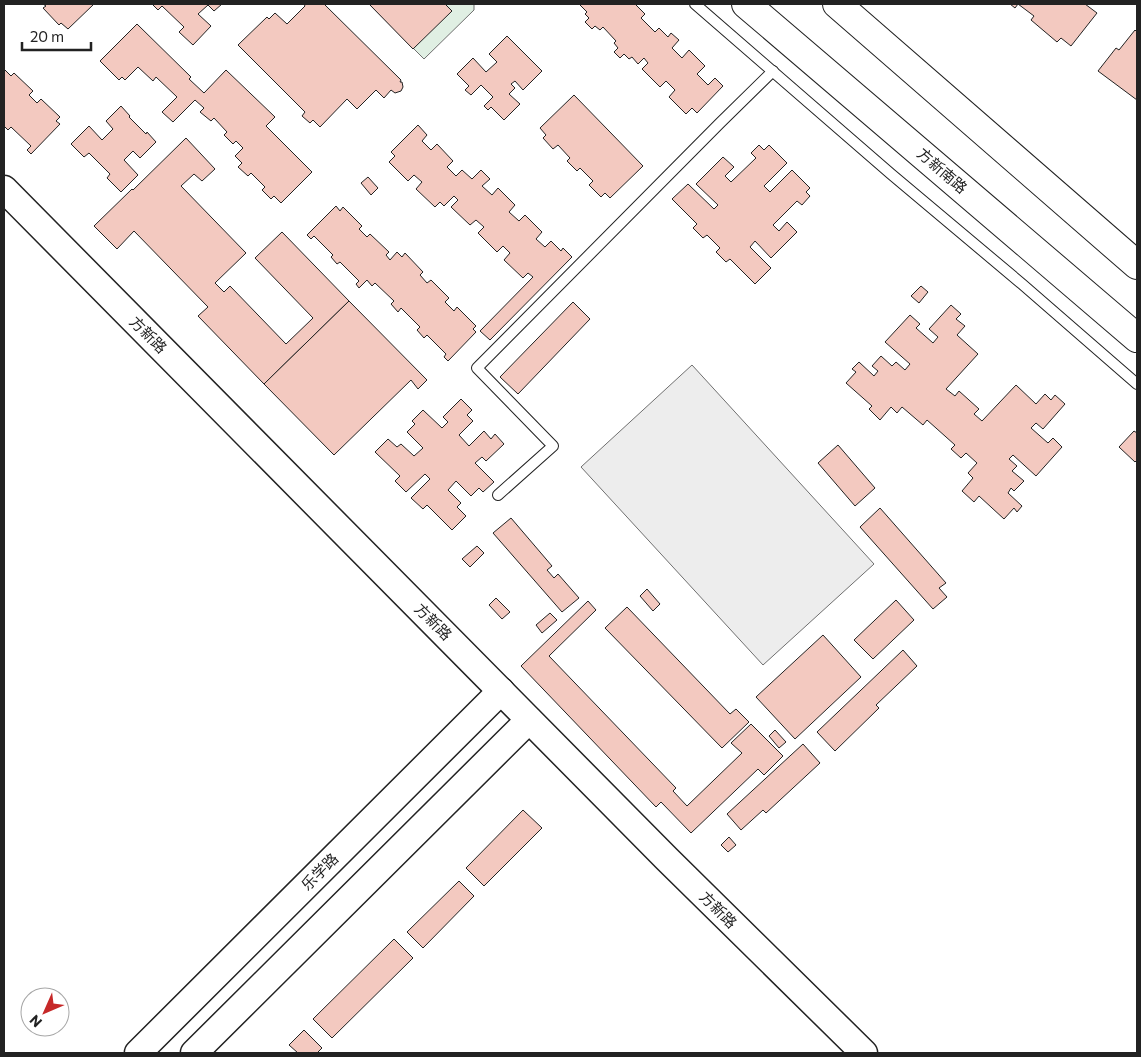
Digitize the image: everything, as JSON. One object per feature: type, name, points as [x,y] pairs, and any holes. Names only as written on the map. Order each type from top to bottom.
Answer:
[{"type":"main road","name":"方新南路","points":[[746,4],[1137,338]]},
{"type":"main road","points":[[837,4],[1137,265]]},
{"type":"street","name":"方新路","points":[[4,189],[667,859],[864,1053]]},
{"type":"street","name":"乐学路","points":[[138,1053],[501,691]]},
{"type":"street","points":[[194,1053],[529,720]]},
{"type":"lane","points":[[695,4],[1137,384]]},
{"type":"lane","points":[[498,495],[553,446],[477,368],[773,71]]},
{"type":"green space","points":[[369,4],[474,4],[474,10],[424,59]]},
{"type":"shaded area","points":[[692,365],[874,564],[763,665],[581,467]]},
{"type":"building","points":[[43,4],[94,4],[68,29],[61,23],[59,25],[43,8],[46,6]]},
{"type":"building","points":[[152,4],[222,4],[214,11],[208,5],[198,14],[211,26],[193,45],[179,32],[184,27],[162,6],[158,10]]},
{"type":"building","points":[[304,4],[324,4],[401,80],[400,82],[402,82],[403,87],[401,91],[395,93],[391,90],[384,98],[376,90],[357,109],[347,99],[320,127],[313,120],[310,123],[302,116],[305,112],[238,45],[267,17],[269,19],[275,13],[287,24],[305,6]]},
{"type":"building","points":[[369,4],[445,4],[452,11],[413,49]]},
{"type":"building","points":[[579,4],[635,4],[645,14],[641,18],[655,32],[659,28],[668,37],[671,33],[679,40],[672,48],[682,58],[689,50],[705,66],[697,74],[708,85],[715,78],[723,86],[697,113],[692,108],[686,114],[669,97],[675,90],[666,81],[660,87],[642,69],[648,63],[644,58],[638,64],[632,57],[629,59],[624,54],[620,58],[614,52],[618,48],[614,43],[616,41],[603,27],[600,30],[595,26],[592,29],[585,22],[589,18],[585,14],[587,12]]},
{"type":"building","points":[[1010,4],[1018,4],[1015,8]]},
{"type":"building","points":[[1018,4],[1085,4],[1097,13],[1071,46],[1061,38],[1057,42],[1031,20],[1034,16]]},
{"type":"building","points":[[137,24],[191,77],[189,79],[204,93],[226,70],[275,117],[266,126],[312,172],[281,203],[274,196],[271,199],[262,190],[265,187],[251,173],[248,176],[238,167],[242,163],[235,156],[243,148],[236,141],[233,144],[224,135],[227,132],[214,118],[211,121],[200,112],[204,108],[195,100],[173,122],[162,112],[177,97],[156,77],[153,81],[138,67],[125,80],[122,77],[119,80],[100,61]]},
{"type":"building","points":[[1135,30],[1137,32],[1137,100],[1098,71],[1116,48],[1119,50]]},
{"type":"building","points":[[507,36],[542,71],[523,90],[515,81],[511,84],[515,88],[509,94],[520,104],[504,120],[491,107],[488,110],[484,106],[493,97],[481,85],[471,95],[465,90],[469,86],[457,74],[473,58],[486,72],[497,62],[489,54]]},
{"type":"building","points":[[4,69],[11,76],[14,73],[33,91],[29,95],[37,103],[41,99],[60,117],[56,121],[60,124],[31,154],[27,150],[31,146],[11,127],[8,130],[4,126]]},
{"type":"building","points":[[574,95],[643,166],[610,198],[605,193],[601,197],[589,185],[593,181],[580,168],[577,171],[567,161],[570,158],[558,145],[553,149],[543,138],[546,135],[540,128]]},
{"type":"building","points":[[121,106],[129,117],[156,142],[140,158],[133,151],[124,160],[138,175],[121,192],[107,178],[110,174],[89,153],[84,157],[71,144],[89,126],[102,140],[113,129],[106,121]]},
{"type":"building","points":[[418,125],[427,135],[422,141],[431,150],[437,144],[453,161],[447,167],[456,176],[462,170],[472,179],[481,170],[490,179],[482,186],[492,195],[498,188],[515,205],[509,212],[519,221],[525,215],[542,232],[536,239],[545,247],[551,241],[561,251],[563,248],[572,257],[490,340],[480,331],[533,277],[528,273],[523,278],[504,260],[510,253],[503,246],[497,252],[478,233],[484,227],[476,220],[470,225],[451,207],[458,200],[454,196],[444,206],[440,202],[435,207],[416,189],[422,182],[414,175],[408,181],[389,162],[395,156],[391,152]]},
{"type":"building","points":[[186,138],[215,169],[202,181],[194,174],[181,186],[246,253],[215,283],[224,292],[230,286],[286,344],[313,318],[255,258],[282,232],[349,301],[264,384],[198,316],[208,307],[134,231],[117,249],[94,226]]},
{"type":"building","points":[[759,145],[764,150],[769,145],[787,163],[764,186],[770,192],[792,170],[810,188],[806,192],[810,196],[802,205],[797,201],[773,225],[779,231],[787,222],[797,232],[771,258],[755,241],[750,247],[771,268],[755,284],[730,259],[726,262],[716,252],[720,248],[707,235],[703,238],[693,228],[697,224],[672,199],[688,184],[714,209],[718,205],[696,184],[723,157],[734,167],[725,176],[731,182],[756,158],[751,153]]},
{"type":"building","points":[[368,177],[378,188],[371,195],[361,183]]},
{"type":"building","points":[[336,206],[340,211],[343,207],[362,226],[359,229],[367,237],[370,234],[389,252],[386,255],[390,260],[397,252],[402,257],[405,253],[423,272],[420,275],[427,283],[431,280],[449,298],[445,302],[454,311],[457,307],[476,326],[473,329],[476,332],[448,361],[444,357],[446,354],[427,335],[424,338],[417,330],[420,327],[401,308],[398,312],[391,304],[394,301],[375,283],[372,286],[367,280],[359,288],[356,284],[359,281],[340,262],[337,264],[331,257],[333,255],[314,236],[311,239],[307,235]]},
{"type":"building","points":[[921,286],[928,292],[919,303],[911,296]]},
{"type":"building","points":[[349,301],[427,380],[418,389],[411,380],[334,455],[264,384]]},
{"type":"building","points":[[573,302],[590,319],[518,394],[500,377]]},
{"type":"building","points":[[951,305],[961,314],[956,319],[965,326],[957,335],[978,354],[946,389],[955,396],[959,391],[979,409],[974,414],[982,421],[1016,385],[1036,404],[1045,394],[1051,400],[1055,395],[1065,404],[1043,429],[1036,423],[1031,428],[1048,443],[1053,438],[1062,447],[1036,476],[1013,455],[1009,459],[1017,466],[1012,471],[1024,481],[1014,491],[1011,488],[1008,493],[1022,506],[1017,512],[1014,508],[1004,519],[979,496],[974,502],[962,491],[973,478],[968,473],[977,463],[966,453],[961,458],[951,449],[955,445],[927,420],[923,425],[902,407],[897,413],[891,407],[880,420],[869,409],[872,406],[846,383],[856,372],[852,369],[859,362],[874,376],[878,371],[872,366],[881,356],[892,366],[896,362],[905,370],[910,364],[885,342],[910,315],[920,324],[916,328],[933,343],[938,337],[929,329]]},
{"type":"building","points":[[461,399],[472,410],[467,415],[473,421],[459,435],[469,446],[484,431],[491,439],[495,434],[504,444],[486,461],[482,457],[475,463],[494,482],[483,492],[479,488],[471,496],[456,481],[448,490],[461,503],[457,507],[466,516],[452,530],[427,505],[423,509],[411,498],[430,479],[425,474],[406,492],[395,481],[400,476],[375,452],[388,439],[397,447],[401,444],[414,456],[423,448],[407,432],[415,424],[412,421],[423,410],[442,428],[448,422],[443,417]]},
{"type":"building","points":[[1134,431],[1137,433],[1137,460],[1135,462],[1119,447]]},
{"type":"building","points":[[838,445],[875,488],[855,506],[818,463]]},
{"type":"building","points":[[880,508],[946,583],[939,588],[947,597],[933,609],[860,527]]},
{"type":"building","points":[[511,518],[552,566],[547,570],[554,578],[558,574],[579,598],[562,612],[493,533]]},
{"type":"building","points":[[477,546],[484,553],[470,567],[462,559]]},
{"type":"building","points":[[647,589],[660,604],[653,611],[640,596]]},
{"type":"building","points":[[496,598],[510,612],[502,619],[489,605]]},
{"type":"building","points":[[896,600],[914,620],[873,659],[854,640]]},
{"type":"building","points":[[588,601],[596,610],[549,656],[676,788],[673,791],[687,806],[742,753],[731,743],[751,724],[783,756],[764,775],[758,769],[691,833],[661,802],[656,807],[521,666]]},
{"type":"building","points":[[627,607],[730,714],[736,709],[749,722],[722,748],[605,628]]},
{"type":"building","points":[[550,613],[557,620],[542,633],[536,625]]},
{"type":"building","points":[[823,635],[861,677],[795,739],[756,697]]},
{"type":"building","points":[[903,650],[917,666],[876,705],[879,708],[835,751],[817,732]]},
{"type":"building","points":[[775,730],[786,742],[779,748],[769,736]]},
{"type":"building","points":[[803,744],[820,763],[766,813],[763,810],[741,830],[727,814]]},
{"type":"building","points":[[523,810],[542,828],[484,886],[466,868]]},
{"type":"building","points":[[729,837],[736,845],[728,852],[721,845]]},
{"type":"building","points":[[459,881],[474,896],[423,948],[407,932]]},
{"type":"building","points":[[394,939],[413,958],[332,1038],[313,1019]]},
{"type":"building","points":[[304,1030],[322,1048],[317,1053],[298,1053],[289,1045]]}]
